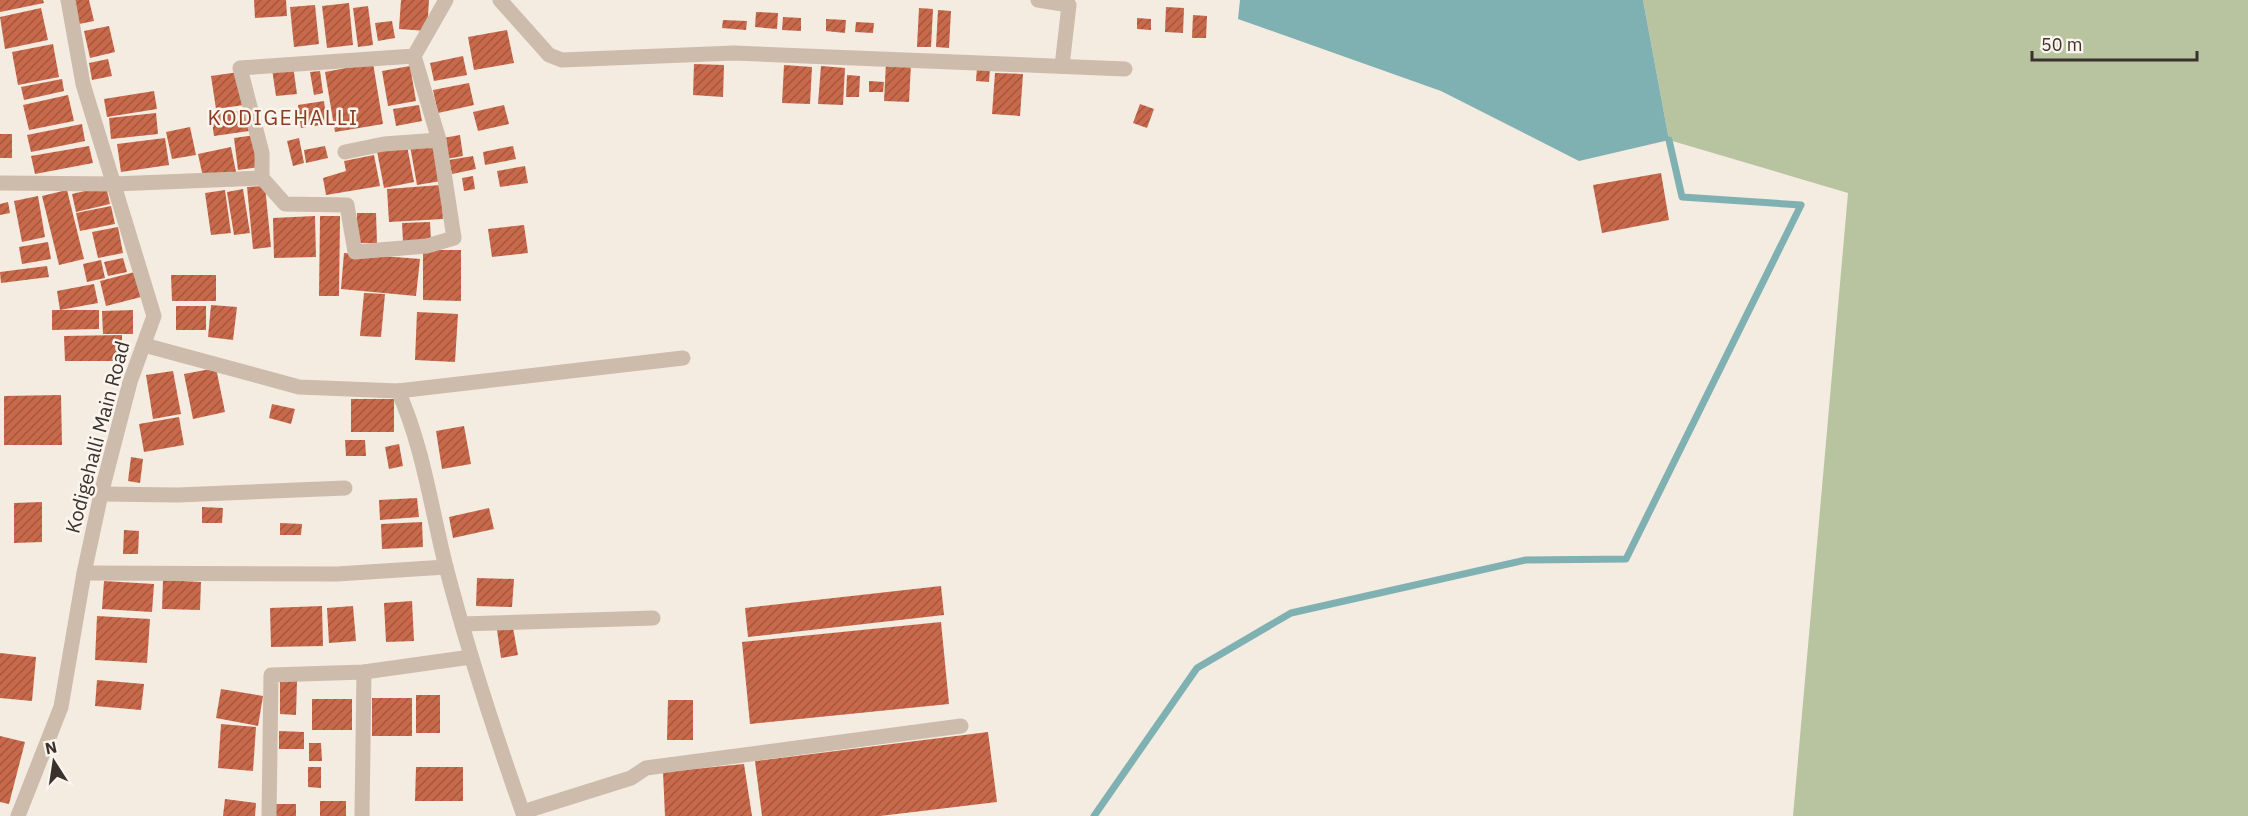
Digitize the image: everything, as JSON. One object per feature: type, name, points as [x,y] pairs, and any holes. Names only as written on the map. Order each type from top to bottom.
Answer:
[{"type":"street","name":"Kodigehalli Main Road","points":[[18,816],[61,707],[84,573],[101,494],[130,382],[154,316],[83,84],[68,0]]},
{"type":"street","points":[[414,56],[240,68],[262,153],[262,178],[285,204],[347,206],[355,252],[428,246],[454,238],[439,140],[414,56],[446,0]]},
{"type":"street","points":[[500,0],[549,55],[561,60],[734,53],[1125,69]]},
{"type":"street","points":[[1038,0],[1069,5],[1062,66]]},
{"type":"street","points":[[345,152],[384,144],[439,140]]},
{"type":"street","points":[[0,183],[114,184],[262,178]]},
{"type":"street","points":[[144,345],[299,387],[398,391],[683,358]]},
{"type":"street","points":[[398,391],[413,424],[446,567],[471,657],[523,814],[631,778],[646,768],[961,726]]},
{"type":"street","points":[[101,494],[178,495],[345,488]]},
{"type":"street","points":[[84,573],[337,573],[446,567]]},
{"type":"street","points":[[462,624],[653,618]]},
{"type":"street","points":[[269,816],[271,675],[364,672],[471,657]]},
{"type":"street","points":[[362,816],[364,672]]},
{"type":"green space","points":[[1643,0],[2248,0],[2248,816],[1793,816],[1848,193],[1669,140]]},
{"type":"water","points":[[1240,0],[1643,0],[1669,140],[1579,161],[1441,91],[1238,19]]},
{"type":"building","points":[[0,0],[43,0],[44,3],[0,12]]},
{"type":"building","points":[[74,0],[89,0],[94,21],[79,24]]},
{"type":"building","points":[[254,0],[286,0],[287,16],[255,18]]},
{"type":"building","points":[[401,0],[429,0],[427,31],[399,29]]},
{"type":"building","points":[[349,3],[353,45],[327,48],[322,6]]},
{"type":"building","points":[[315,5],[319,44],[294,47],[290,7]]},
{"type":"building","points":[[368,6],[373,45],[358,47],[353,8]]},
{"type":"building","points":[[1166,7],[1184,8],[1183,33],[1165,32]]},
{"type":"building","points":[[41,8],[48,40],[5,49],[0,17]]},
{"type":"building","points":[[919,8],[933,9],[931,47],[917,47]]},
{"type":"building","points":[[938,10],[951,11],[949,48],[936,47]]},
{"type":"building","points":[[756,12],[778,13],[777,29],[755,27]]},
{"type":"building","points":[[1193,15],[1207,16],[1206,38],[1192,38]]},
{"type":"building","points":[[783,17],[801,18],[801,31],[782,30]]},
{"type":"building","points":[[1137,18],[1151,19],[1151,30],[1137,29]]},
{"type":"building","points":[[826,19],[846,20],[845,33],[826,31]]},
{"type":"building","points":[[723,20],[747,21],[746,30],[722,28]]},
{"type":"building","points":[[392,21],[395,38],[378,41],[375,23]]},
{"type":"building","points":[[856,22],[874,23],[873,33],[855,32]]},
{"type":"building","points":[[109,26],[115,52],[90,58],[84,31]]},
{"type":"building","points":[[507,30],[514,63],[474,70],[468,37]]},
{"type":"building","points":[[53,44],[59,77],[18,85],[12,52]]},
{"type":"building","points":[[463,56],[467,75],[434,81],[430,63]]},
{"type":"building","points":[[108,59],[112,76],[92,80],[89,63]]},
{"type":"building","points":[[373,63],[383,124],[335,132],[325,72]]},
{"type":"building","points":[[886,63],[911,64],[909,102],[884,101]]},
{"type":"building","points":[[694,64],[724,65],[723,97],[693,95]]},
{"type":"building","points":[[784,65],[812,67],[810,104],[782,103]]},
{"type":"building","points":[[293,66],[297,94],[276,96],[272,69]]},
{"type":"building","points":[[410,66],[416,101],[388,106],[382,71]]},
{"type":"building","points":[[821,66],[845,68],[843,105],[818,104]]},
{"type":"building","points":[[977,68],[990,68],[989,82],[976,81]]},
{"type":"building","points":[[320,71],[323,93],[314,95],[310,72]]},
{"type":"building","points":[[239,72],[244,105],[216,109],[211,76]]},
{"type":"building","points":[[995,73],[1023,74],[1020,116],[992,114]]},
{"type":"building","points":[[847,75],[860,76],[859,97],[846,97]]},
{"type":"building","points":[[62,79],[64,91],[24,100],[21,87]]},
{"type":"building","points":[[869,81],[884,82],[883,92],[869,92]]},
{"type":"building","points":[[469,83],[474,105],[438,113],[433,90]]},
{"type":"building","points":[[154,91],[157,109],[107,117],[104,99]]},
{"type":"building","points":[[68,95],[74,121],[29,130],[23,105]]},
{"type":"building","points":[[324,101],[327,124],[301,128],[298,105]]},
{"type":"building","points":[[1140,104],[1154,109],[1147,128],[1133,123]]},
{"type":"building","points":[[419,105],[422,121],[396,126],[393,109]]},
{"type":"building","points":[[504,105],[509,124],[478,131],[473,112]]},
{"type":"building","points":[[246,110],[249,131],[214,136],[211,115]]},
{"type":"building","points":[[156,113],[158,134],[111,139],[109,118]]},
{"type":"building","points":[[82,124],[85,141],[31,152],[27,135]]},
{"type":"building","points":[[190,127],[196,155],[172,159],[166,132]]},
{"type":"building","points":[[0,134],[12,134],[12,158],[0,158]]},
{"type":"building","points":[[255,135],[259,167],[238,170],[234,138]]},
{"type":"building","points":[[460,135],[463,156],[446,159],[443,138]]},
{"type":"building","points":[[165,138],[169,165],[121,172],[117,144]]},
{"type":"building","points":[[299,138],[304,163],[293,166],[287,141]]},
{"type":"building","points":[[434,143],[441,181],[417,185],[410,146]]},
{"type":"building","points":[[89,146],[93,163],[35,174],[31,156]]},
{"type":"building","points":[[325,146],[328,158],[306,163],[304,150]]},
{"type":"building","points":[[407,146],[414,182],[384,188],[377,151]]},
{"type":"building","points":[[513,146],[516,159],[485,165],[483,152]]},
{"type":"building","points":[[231,147],[236,172],[203,177],[198,154]]},
{"type":"building","points":[[374,155],[380,186],[326,195],[323,178],[346,171],[344,161]]},
{"type":"building","points":[[473,156],[476,169],[452,174],[449,160]]},
{"type":"building","points":[[525,166],[528,183],[500,187],[497,171]]},
{"type":"building","points":[[1661,173],[1669,220],[1602,233],[1593,185]]},
{"type":"building","points":[[473,176],[475,189],[464,191],[462,178]]},
{"type":"building","points":[[441,185],[443,219],[389,222],[387,189]]},
{"type":"building","points":[[106,186],[110,204],[76,212],[72,194]]},
{"type":"building","points":[[265,186],[271,247],[253,249],[247,187]]},
{"type":"building","points":[[243,189],[250,233],[234,235],[227,192]]},
{"type":"building","points":[[67,190],[84,259],[59,265],[42,196]]},
{"type":"building","points":[[225,190],[231,233],[211,235],[205,193]]},
{"type":"building","points":[[38,196],[45,237],[22,242],[14,201]]},
{"type":"building","points":[[8,202],[10,213],[0,215],[0,204]]},
{"type":"building","points":[[111,206],[115,224],[80,231],[76,213]]},
{"type":"building","points":[[357,213],[376,213],[377,243],[357,243]]},
{"type":"building","points":[[315,216],[316,257],[274,258],[273,218]]},
{"type":"building","points":[[320,216],[340,216],[339,296],[319,296]]},
{"type":"building","points":[[430,222],[431,242],[403,242],[402,223]]},
{"type":"building","points":[[524,225],[528,253],[492,257],[488,229]]},
{"type":"building","points":[[118,227],[123,253],[98,258],[92,232]]},
{"type":"building","points":[[48,242],[51,259],[22,264],[19,247]]},
{"type":"building","points":[[423,250],[461,250],[461,301],[423,300]]},
{"type":"building","points":[[344,253],[420,259],[416,296],[341,289]]},
{"type":"building","points":[[123,258],[127,272],[108,276],[104,262]]},
{"type":"building","points":[[101,260],[105,278],[87,282],[83,264]]},
{"type":"building","points":[[47,266],[49,277],[1,283],[0,272]]},
{"type":"building","points":[[135,272],[141,297],[106,306],[100,281]]},
{"type":"building","points":[[171,275],[216,275],[216,301],[172,301]]},
{"type":"building","points":[[94,284],[98,303],[60,310],[57,291]]},
{"type":"building","points":[[364,293],[385,294],[381,337],[360,336]]},
{"type":"building","points":[[211,305],[237,307],[233,340],[208,337]]},
{"type":"building","points":[[176,306],[206,306],[206,330],[176,330]]},
{"type":"building","points":[[52,310],[99,310],[99,329],[52,330]]},
{"type":"building","points":[[133,310],[133,334],[103,334],[102,311]]},
{"type":"building","points":[[417,312],[458,314],[455,362],[415,360]]},
{"type":"building","points":[[122,335],[122,361],[65,361],[64,336]]},
{"type":"building","points":[[216,368],[225,412],[193,419],[184,374]]},
{"type":"building","points":[[173,371],[181,414],[153,419],[146,375]]},
{"type":"building","points":[[61,395],[62,445],[4,445],[4,396]]},
{"type":"building","points":[[351,399],[394,399],[394,432],[351,432]]},
{"type":"building","points":[[272,404],[295,409],[291,424],[269,418]]},
{"type":"building","points":[[179,417],[184,445],[144,452],[139,424]]},
{"type":"building","points":[[464,426],[471,464],[442,469],[436,431]]},
{"type":"building","points":[[345,440],[365,440],[366,456],[346,456]]},
{"type":"building","points":[[399,444],[403,466],[389,469],[385,447]]},
{"type":"building","points":[[131,457],[143,459],[140,483],[128,481]]},
{"type":"building","points":[[417,498],[419,517],[380,520],[379,500]]},
{"type":"building","points":[[42,502],[42,542],[14,543],[14,503]]},
{"type":"building","points":[[202,507],[223,508],[222,523],[202,523]]},
{"type":"building","points":[[489,508],[494,529],[453,538],[449,517]]},
{"type":"building","points":[[422,522],[423,547],[382,549],[381,524]]},
{"type":"building","points":[[280,523],[302,524],[301,535],[280,535]]},
{"type":"building","points":[[124,530],[139,531],[138,554],[123,554]]},
{"type":"building","points":[[477,578],[514,579],[512,607],[476,606]]},
{"type":"building","points":[[163,580],[201,582],[200,610],[162,609]]},
{"type":"building","points":[[104,581],[154,584],[152,612],[102,609]]},
{"type":"building","points":[[941,586],[944,615],[748,637],[745,608]]},
{"type":"building","points":[[412,601],[414,641],[386,642],[384,603]]},
{"type":"building","points":[[322,606],[323,646],[271,647],[270,608]]},
{"type":"building","points":[[353,606],[356,641],[329,643],[327,608]]},
{"type":"building","points":[[97,616],[150,619],[147,663],[95,660]]},
{"type":"building","points":[[941,622],[949,704],[750,724],[742,642]]},
{"type":"building","points":[[513,628],[518,655],[501,658],[497,630]]},
{"type":"building","points":[[0,653],[36,657],[32,701],[0,698]]},
{"type":"building","points":[[97,680],[144,684],[141,710],[95,706]]},
{"type":"building","points":[[280,680],[297,681],[296,715],[280,714]]},
{"type":"building","points":[[221,689],[263,696],[258,726],[216,718]]},
{"type":"building","points":[[416,695],[440,695],[440,733],[416,733]]},
{"type":"building","points":[[372,698],[412,698],[412,736],[372,736]]},
{"type":"building","points":[[312,699],[352,699],[352,730],[312,730]]},
{"type":"building","points":[[668,700],[693,700],[693,740],[667,740]]},
{"type":"building","points":[[221,724],[256,727],[253,771],[218,768]]},
{"type":"building","points":[[279,731],[304,732],[304,749],[279,749]]},
{"type":"building","points":[[988,732],[997,802],[880,816],[762,816],[755,761]]},
{"type":"building","points":[[0,736],[25,742],[9,804],[0,802]]},
{"type":"building","points":[[309,743],[321,743],[322,761],[309,761]]},
{"type":"building","points":[[744,764],[752,816],[665,816],[663,772]]},
{"type":"building","points":[[308,767],[321,767],[321,788],[308,787]]},
{"type":"building","points":[[416,767],[463,767],[463,801],[415,801]]},
{"type":"building","points":[[225,799],[256,803],[255,816],[223,816]]},
{"type":"building","points":[[320,801],[346,801],[346,816],[320,816]]},
{"type":"building","points":[[275,804],[296,804],[296,816],[275,816]]},
{"type":"waterway","points":[[1094,816],[1197,668],[1291,613],[1526,560],[1626,559],[1801,205],[1682,197],[1669,140]]},
{"type":"district","name":"KODIGEHALLI","points":[[283,117]]}]
